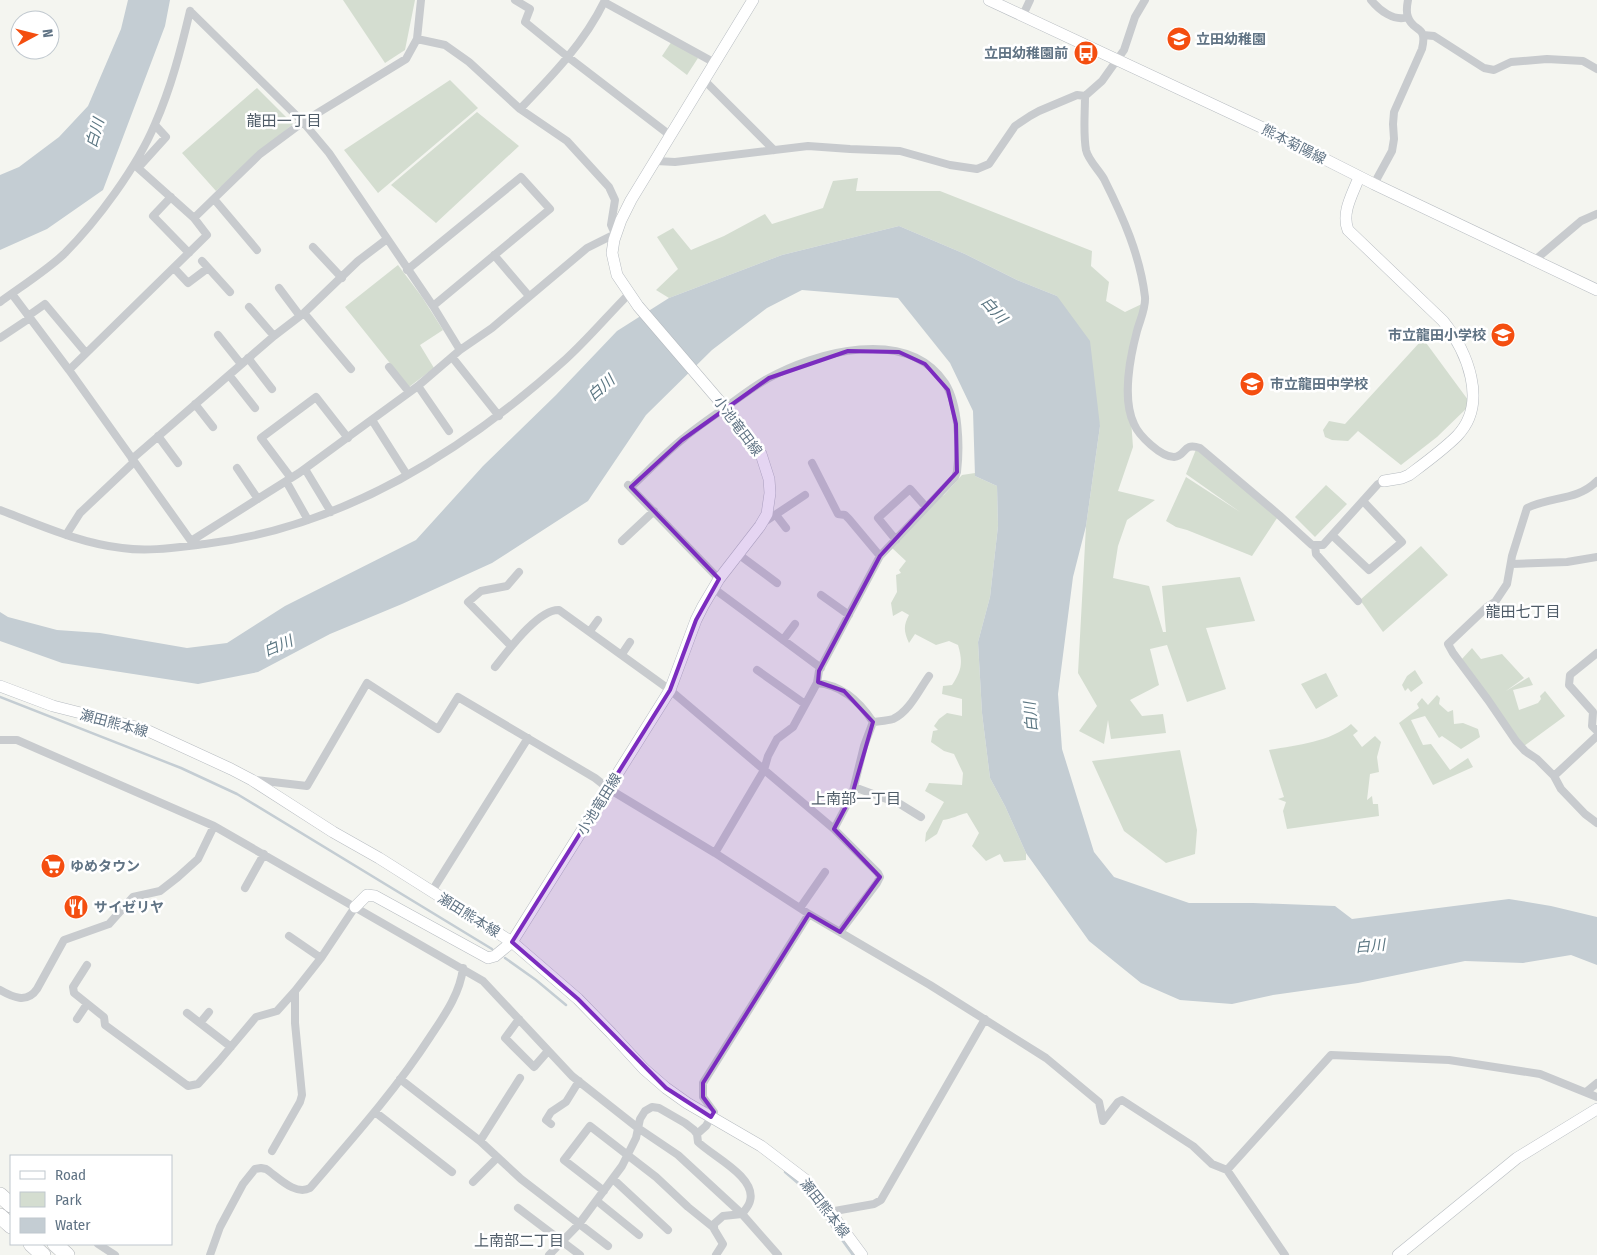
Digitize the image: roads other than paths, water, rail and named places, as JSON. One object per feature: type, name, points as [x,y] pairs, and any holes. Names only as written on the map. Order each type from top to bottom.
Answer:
[{"type":"highway","points":[[0,1216],[10,1225]]},
{"type":"highway","points":[[32,1245],[44,1255]]},
{"type":"highway","points":[[56,1245],[67,1255]]},
{"type":"main road","name":"小池竜田線","points":[[512,942],[670,690],[696,620],[716,583],[760,526],[767,514],[770,479],[766,465],[755,445],[620,282],[614,268],[612,253],[615,234],[632,200],[753,0]]},
{"type":"main road","name":"熊本菊陽線","points":[[989,0],[1263,128],[1359,177],[1597,290]]},
{"type":"main road","points":[[1359,177],[1346,211],[1345,219],[1348,230],[1444,321],[1464,353],[1473,383],[1471,411],[1466,424],[1457,436],[1409,475],[1384,481]]},
{"type":"main road","name":"瀬田熊本線","points":[[0,686],[53,706],[144,729],[252,780],[512,942],[612,1032],[644,1069],[666,1088],[761,1146],[807,1182],[862,1255]]},
{"type":"main road","points":[[355,907],[367,895],[375,896],[488,958],[495,956],[512,942]]},
{"type":"main road","points":[[1398,1255],[1517,1158],[1597,1109]]},
{"type":"street","points":[[194,218],[260,154],[303,122],[406,59],[417,39],[421,0]]},
{"type":"street","points":[[515,0],[530,9],[525,22],[672,136]]},
{"type":"street","points":[[1022,16],[1030,0]]},
{"type":"street","points":[[656,161],[675,162],[808,146],[850,150],[900,151],[950,165],[977,170],[988,164],[1015,126],[1022,121],[1039,110],[1078,95],[1085,96],[1102,81],[1124,50],[1135,17],[1145,0]]},
{"type":"street","points":[[1371,0],[1379,9],[1395,17],[1400,19],[1408,17]]},
{"type":"street","points":[[1374,184],[1392,152],[1394,112],[1422,49],[1424,40],[1423,34],[1408,17],[1408,0]]},
{"type":"street","points":[[520,110],[579,44],[605,1],[715,63]]},
{"type":"street","points":[[0,302],[63,255],[99,214],[125,176],[155,125],[178,60],[190,11],[303,122],[329,153],[433,306],[460,350]]},
{"type":"street","points":[[1423,34],[1434,36],[1484,68],[1494,70],[1511,62],[1548,59],[1583,62],[1597,70]]},
{"type":"street","points":[[192,543],[289,480],[348,438],[418,386],[460,350],[492,328],[589,246],[615,234],[611,225],[615,200],[609,187],[567,141],[520,110],[469,62],[445,44],[417,39]]},
{"type":"street","points":[[705,81],[774,150]]},
{"type":"street","points":[[1085,96],[1086,152],[1103,178],[1128,231],[1138,259],[1146,302],[1137,331],[1128,379],[1129,407],[1134,425],[1154,449],[1170,456],[1180,455],[1187,447],[1192,445],[1200,448],[1315,546],[1323,545],[1378,484],[1384,481]]},
{"type":"street","points":[[69,370],[207,235],[194,218],[138,168],[166,138],[155,125]]},
{"type":"street","points":[[407,270],[521,177],[550,209],[433,306]]},
{"type":"street","points":[[171,197],[153,216],[189,253]]},
{"type":"street","points":[[214,199],[257,250]]},
{"type":"street","points":[[1535,260],[1581,222],[1597,214]]},
{"type":"street","points":[[66,535],[80,512],[158,436],[274,336],[302,315],[358,262],[387,239]]},
{"type":"street","points":[[313,247],[342,278]]},
{"type":"street","points":[[494,255],[529,296]]},
{"type":"street","points":[[202,261],[230,292]]},
{"type":"street","points":[[174,268],[188,283],[208,268]]},
{"type":"street","points":[[279,288],[351,369]]},
{"type":"street","points":[[12,294],[69,370],[192,543]]},
{"type":"street","points":[[0,510],[94,544],[134,550],[236,539],[308,520],[331,512],[374,492],[479,431],[500,416],[568,358],[629,294]]},
{"type":"street","points":[[0,338],[45,304],[86,354]]},
{"type":"street","points":[[249,307],[274,336]]},
{"type":"street","points":[[218,335],[241,364]]},
{"type":"street","points":[[715,853],[764,770],[776,739],[793,726],[817,683],[821,668],[880,556],[955,477],[957,472],[954,403],[945,384],[931,368],[899,352],[876,349],[837,353],[806,362],[768,378],[682,440],[629,486],[654,511],[716,583],[783,640],[821,668]]},
{"type":"street","points":[[248,358],[272,389]]},
{"type":"street","points":[[452,358],[500,416]]},
{"type":"street","points":[[389,366],[409,392]]},
{"type":"street","points":[[229,375],[255,408]]},
{"type":"street","points":[[418,386],[449,431]]},
{"type":"street","points":[[308,520],[289,480],[261,438],[316,397],[348,438]]},
{"type":"street","points":[[195,404],[213,427]]},
{"type":"street","points":[[372,420],[406,475]]},
{"type":"street","points":[[158,436],[178,463]]},
{"type":"street","points":[[812,463],[838,514],[844,515],[849,519],[880,556]]},
{"type":"street","points":[[237,468],[258,499]]},
{"type":"street","points":[[305,469],[331,512]]},
{"type":"street","points":[[1596,484],[1586,491],[1536,504],[1528,508],[1512,556],[1507,584],[1495,602],[1487,607],[1448,644],[1516,741],[1554,776],[1561,789],[1597,824]]},
{"type":"street","points":[[896,540],[878,518],[910,490],[926,507]]},
{"type":"street","points":[[760,526],[805,495]]},
{"type":"street","points":[[1332,535],[1369,570],[1402,542],[1363,500]]},
{"type":"street","points":[[622,541],[654,511]]},
{"type":"street","points":[[776,515],[786,528]]},
{"type":"street","points":[[1315,546],[1316,554],[1358,601]]},
{"type":"street","points":[[738,554],[777,583]]},
{"type":"street","points":[[1512,564],[1567,562],[1597,557]]},
{"type":"street","points":[[511,646],[468,602],[481,591],[507,586],[519,572]]},
{"type":"street","points":[[820,595],[849,615]]},
{"type":"street","points":[[495,667],[511,646],[533,623],[554,609],[562,611],[670,690],[834,829],[878,873],[880,877],[840,932]]},
{"type":"street","points":[[590,631],[598,620]]},
{"type":"street","points":[[783,640],[795,624]]},
{"type":"street","points":[[622,654],[630,642]]},
{"type":"street","points":[[1597,653],[1570,675],[1569,686],[1593,712],[1592,726],[1597,731]]},
{"type":"street","points":[[757,670],[805,704]]},
{"type":"street","points":[[873,722],[890,720],[898,716],[907,707],[929,676]]},
{"type":"street","points":[[252,780],[307,786],[367,683],[438,729],[458,697],[595,778],[609,789],[715,853],[809,914],[985,1019],[1046,1058],[1099,1102],[1103,1121],[1118,1102],[1122,1100],[1193,1146],[1212,1164],[1227,1170],[1285,1255]]},
{"type":"street","points":[[817,683],[833,686],[844,691],[873,722]]},
{"type":"street","points":[[834,829],[849,802],[862,750],[873,722]]},
{"type":"street","points":[[1554,776],[1597,736]]},
{"type":"street","points":[[432,891],[528,738]]},
{"type":"street","points":[[0,740],[18,740],[214,826],[483,980],[548,1051],[579,1081],[638,1128],[678,1155],[742,1214],[778,1255]]},
{"type":"street","points":[[854,787],[900,804],[921,816]]},
{"type":"street","points":[[0,990],[18,998],[32,995],[64,940],[109,924],[134,897],[160,891],[178,878],[198,859],[214,826]]},
{"type":"street","points":[[245,888],[264,854]]},
{"type":"street","points":[[800,908],[825,872]]},
{"type":"street","points":[[87,965],[72,991],[104,1017],[105,1025],[184,1085],[191,1086],[198,1084],[256,1016],[277,1011],[321,958],[355,907]]},
{"type":"street","points":[[697,1134],[714,1112],[704,1097],[704,1083],[809,914]]},
{"type":"street","points":[[289,936],[321,958]]},
{"type":"street","points":[[210,1255],[220,1227],[243,1184],[255,1170],[264,1168],[295,1189],[299,1191],[307,1190],[375,1112],[431,1036],[456,995],[461,982],[463,968]]},
{"type":"street","points":[[272,1152],[302,1096],[295,1023],[295,991]]},
{"type":"street","points":[[77,1019],[87,1004]]},
{"type":"street","points":[[200,1023],[209,1012]]},
{"type":"street","points":[[187,1013],[230,1047]]},
{"type":"street","points":[[519,1019],[505,1038],[534,1067],[548,1051]]},
{"type":"street","points":[[829,1212],[874,1204],[881,1200],[985,1019]]},
{"type":"street","points":[[1227,1170],[1331,1054],[1449,1060],[1540,1074],[1597,1097]]},
{"type":"street","points":[[480,1141],[520,1078]]},
{"type":"street","points":[[400,1079],[480,1141],[521,1179],[608,1246]]},
{"type":"street","points":[[546,1121],[551,1112],[566,1102],[579,1081]]},
{"type":"street","points":[[1586,1092],[1597,1083]]},
{"type":"street","points":[[549,1255],[579,1224],[613,1179],[629,1155],[643,1113],[655,1108],[685,1123],[697,1134],[698,1142],[735,1170],[748,1185],[751,1192],[750,1201],[742,1214],[720,1218],[714,1224],[714,1228]]},
{"type":"street","points":[[375,1112],[452,1172]]},
{"type":"street","points":[[604,1191],[564,1160],[590,1126],[629,1155],[714,1228],[723,1244],[716,1255]]},
{"type":"street","points":[[473,1182],[497,1158]]},
{"type":"street","points":[[613,1179],[668,1230]]},
{"type":"street","points":[[597,1200],[639,1236]]},
{"type":"street","points":[[518,1208],[580,1255]]},
{"type":"street","points":[[100,1245],[115,1255]]},
{"type":"water","name":"白川","points":[[128,0],[170,0],[165,26],[103,190],[47,229],[0,250],[0,175],[19,167],[59,137],[88,106],[121,29]]},
{"type":"water","name":"白川","points":[[899,226],[965,254],[1017,280],[1057,296],[1090,341],[1100,426],[1086,526],[1073,577],[1058,694],[1062,749],[1094,852],[1114,877],[1189,903],[1335,906],[1352,919],[1509,899],[1551,906],[1597,917],[1597,965],[1571,955],[1523,963],[1465,961],[1358,983],[1273,995],[1232,1004],[1180,1000],[1141,983],[1089,941],[1026,853],[990,778],[982,713],[978,642],[990,597],[998,526],[997,486],[975,476],[973,411],[950,363],[898,298],[802,290],[767,308],[712,350],[646,415],[588,501],[492,563],[330,634],[258,672],[198,684],[62,663],[0,641],[0,612],[8,617],[57,630],[100,633],[187,648],[227,643],[285,606],[416,540],[483,466],[556,395],[617,331],[669,298],[782,255]]},
{"type":"waterway","points":[[0,697],[181,768],[237,794],[492,949]]},
{"type":"waterway","points":[[505,958],[566,1005]]},
{"type":"waterway","points":[[785,1172],[806,1190],[853,1255]]},
{"type":"place","name":"立田幼稚園","points":[[1179,39]]},
{"type":"place","name":"立田幼稚園前","points":[[1086,53]]},
{"type":"place","name":"市立龍田小学校","points":[[1503,335]]},
{"type":"place","name":"市立龍田中学校","points":[[1252,384]]},
{"type":"place","name":"ゆめタウン","points":[[53,866]]},
{"type":"place","name":"サイゼリヤ","points":[[76,907]]},
{"type":"district","name":"龍田一丁目","points":[[284,121]]},
{"type":"district","name":"龍田七丁目","points":[[1523,612]]},
{"type":"district","name":"上南部一丁目","points":[[856,799]]},
{"type":"district","name":"上南部二丁目","points":[[519,1241]]}]
